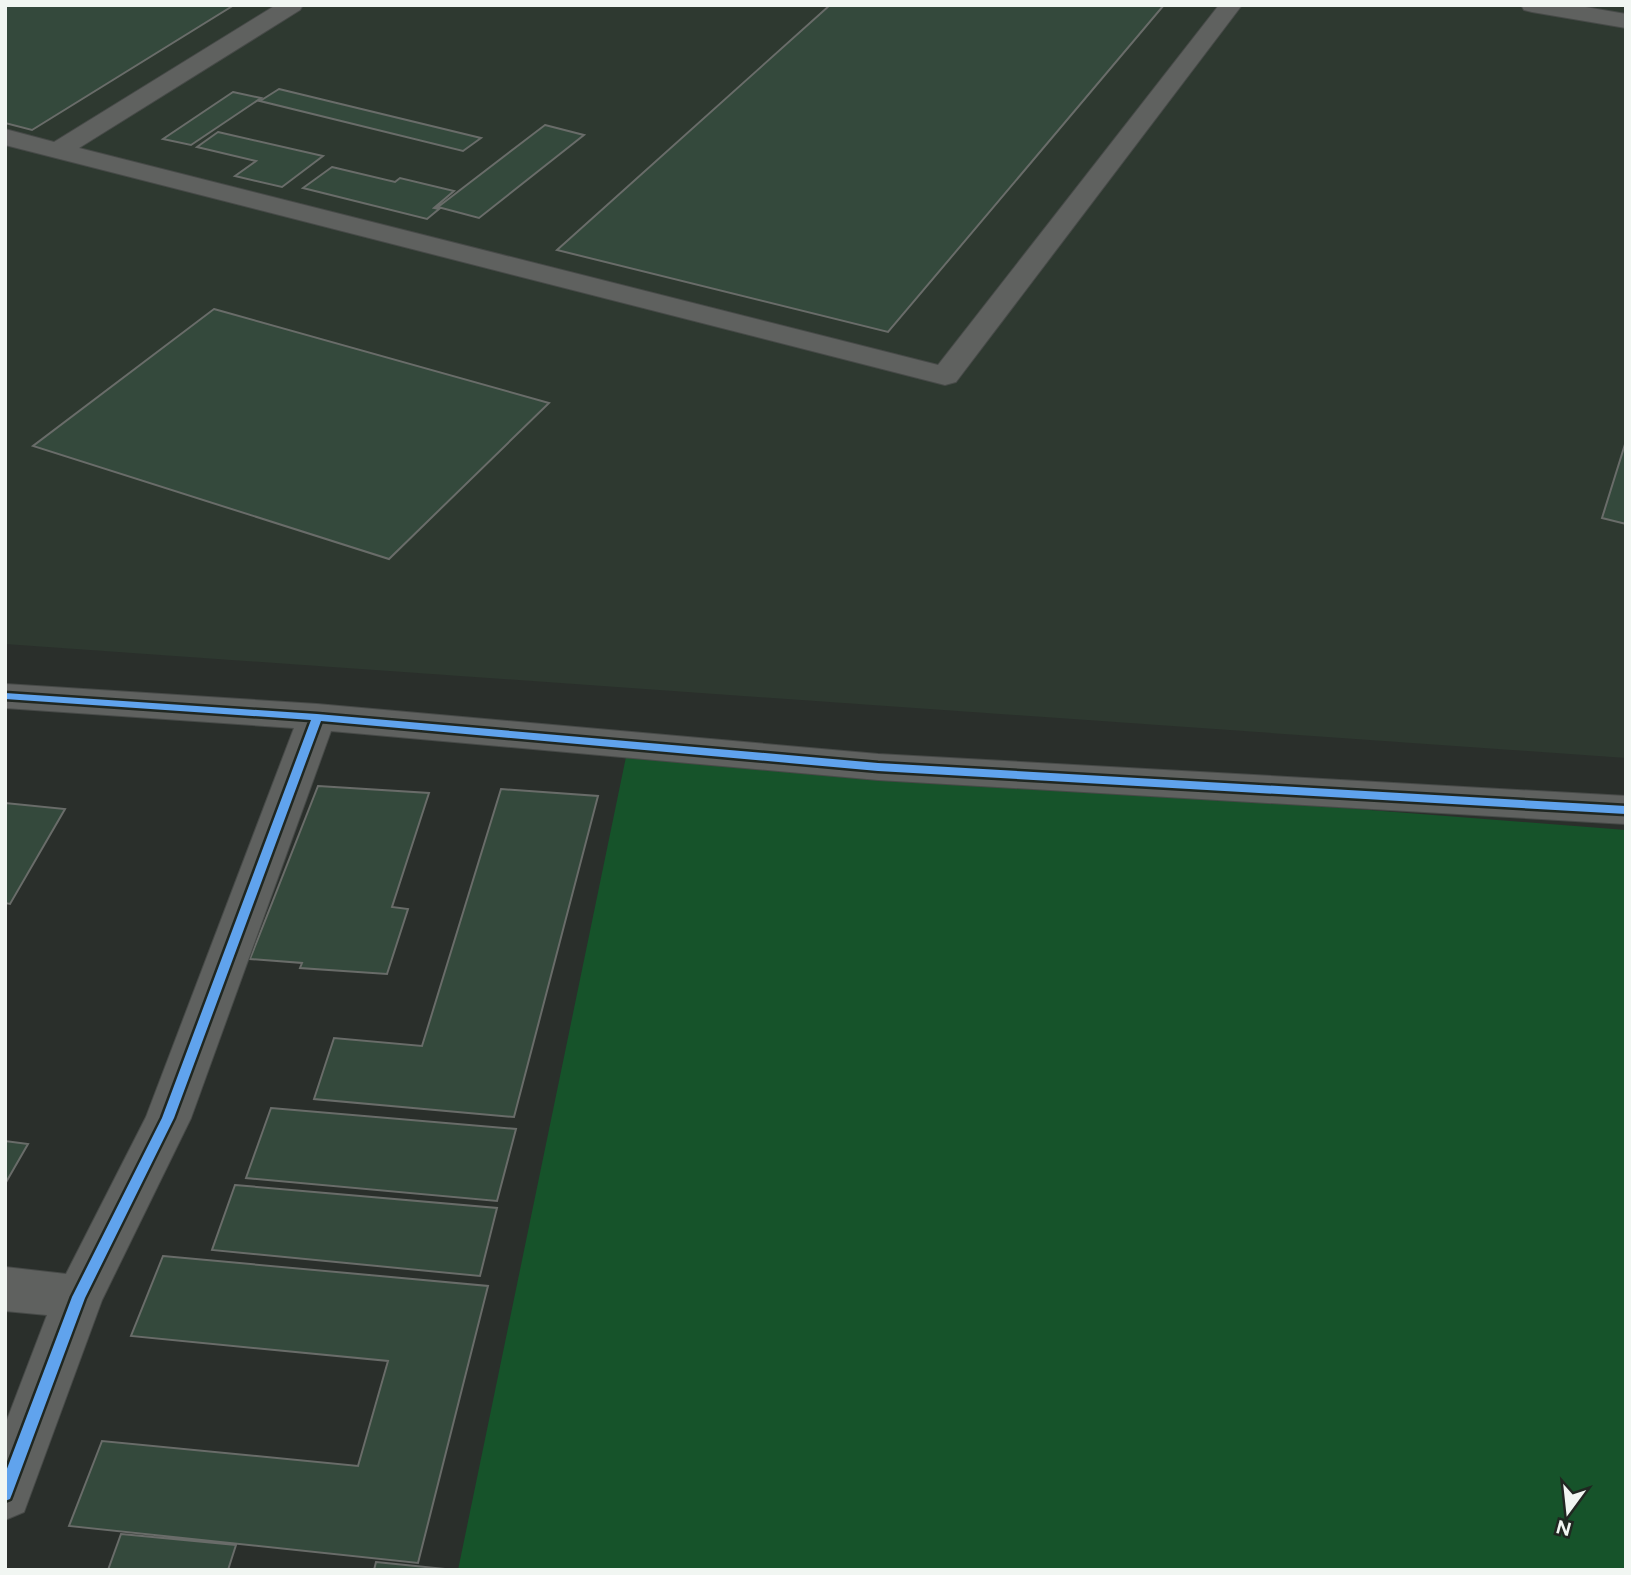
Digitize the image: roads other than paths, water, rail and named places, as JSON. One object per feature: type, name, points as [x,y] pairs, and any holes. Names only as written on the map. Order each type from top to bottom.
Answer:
[{"type":"street","points":[[58,150],[292,5]]},
{"type":"street","points":[[5,137],[945,376],[1231,5]]},
{"type":"street","points":[[1532,5],[1626,21]]},
{"type":"street","points":[[5,696],[317,718],[878,766],[1626,810]]},
{"type":"street","points":[[5,1494],[79,1297],[167,1118],[317,718]]},
{"type":"street","points":[[5,1289],[79,1297]]}]
